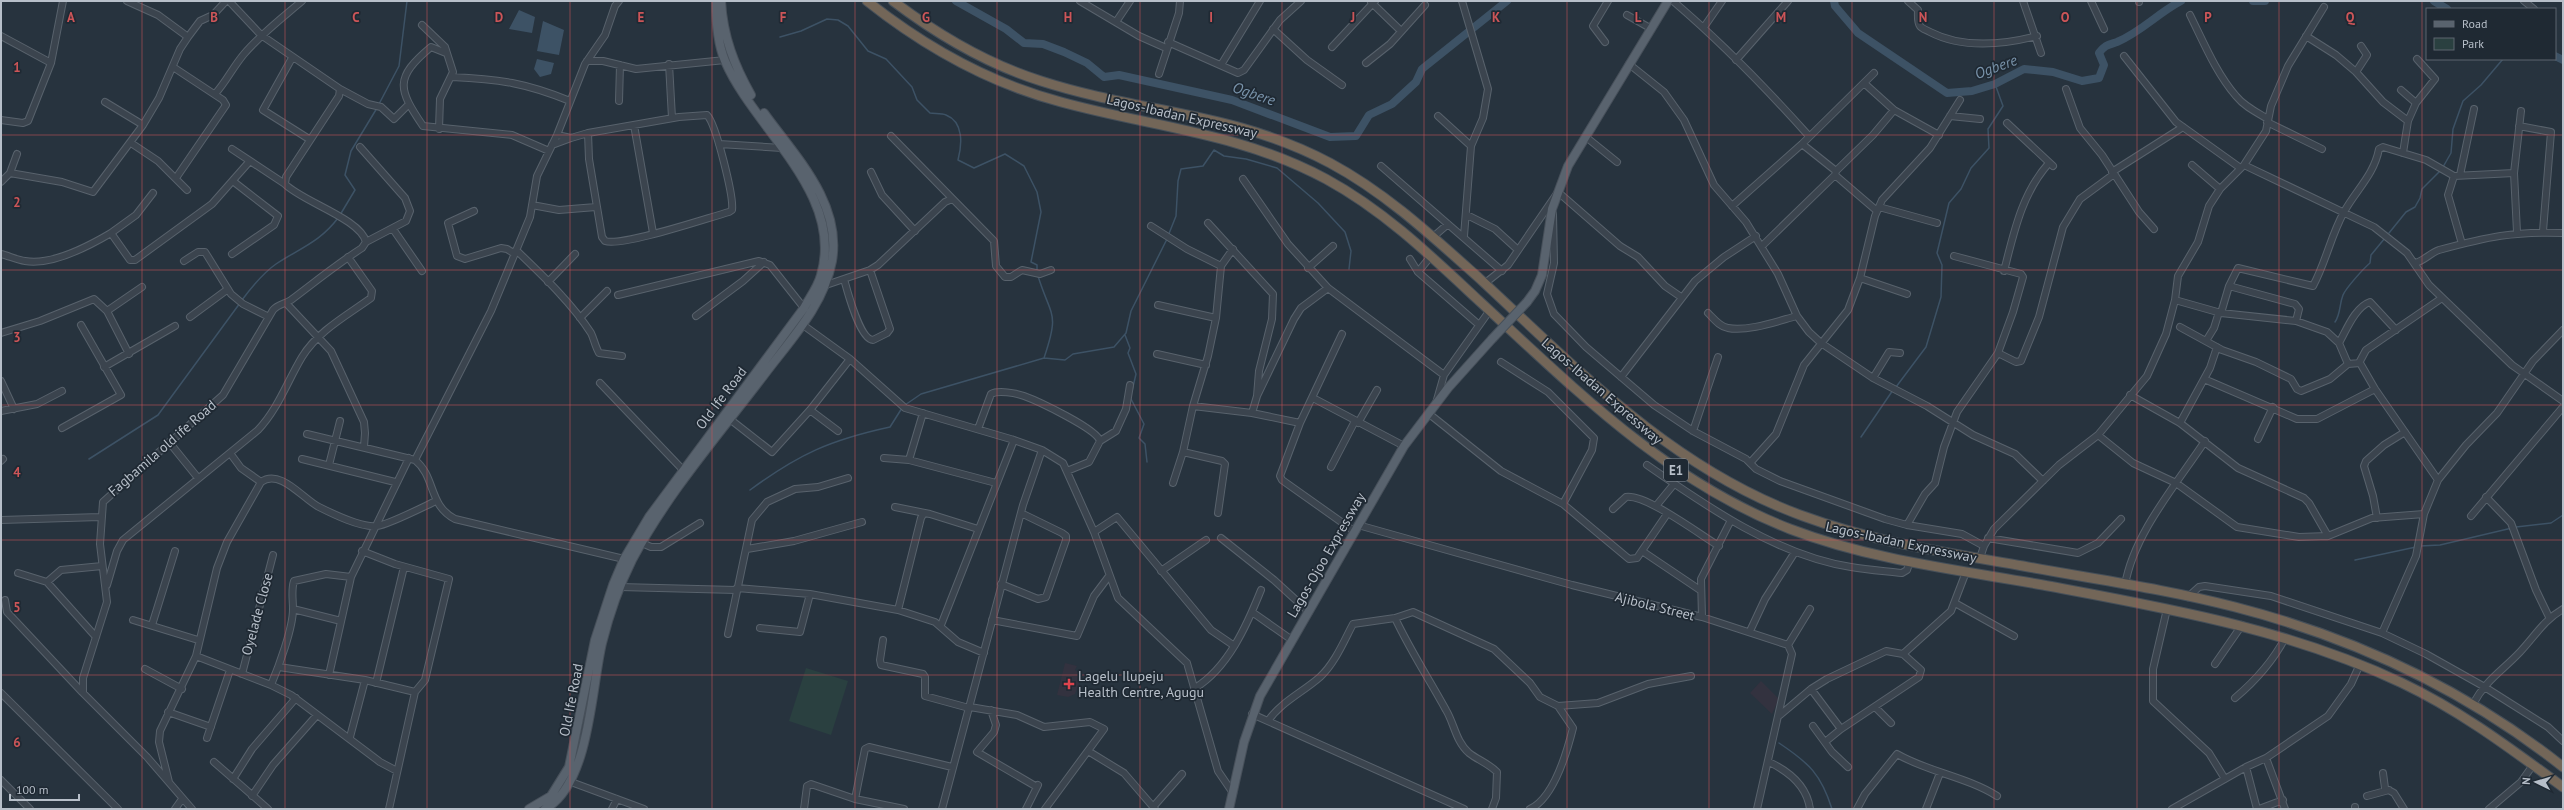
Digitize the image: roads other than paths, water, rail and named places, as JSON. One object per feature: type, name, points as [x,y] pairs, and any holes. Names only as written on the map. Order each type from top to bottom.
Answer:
[{"type":"highway","name":"Lagos-Ibadan Expressway","points":[[867,1],[900,27],[937,51],[1012,86],[1061,102],[1214,136],[1250,146],[1298,165],[1362,200],[1431,256],[1633,440],[1686,476],[1739,506],[1789,529],[1856,550],[2167,609],[2242,625],[2285,638],[2360,664],[2400,682],[2462,715],[2563,787]]},
{"type":"highway","name":"Lagos-Ibadan Expressway","points":[[893,1],[940,34],[964,47],[1038,80],[1210,118],[1292,144],[1335,166],[1370,187],[1433,237],[1625,412],[1673,449],[1711,472],[1774,505],[1823,523],[1894,542],[2237,607],[2327,634],[2405,667],[2473,704],[2522,735],[2563,767]]},
{"type":"main road","name":"Old Ife Road","points":[[529,809],[551,796],[569,767],[595,640],[613,585],[624,559],[649,517],[684,473],[804,308],[821,276],[825,251],[824,228],[812,196],[791,155],[782,148],[746,97],[725,60],[718,35],[716,1]]},
{"type":"main road","name":"Old Ife Road","points":[[548,808],[571,782],[581,759],[602,643],[620,587],[642,543],[684,473],[731,420],[803,325],[826,285],[834,248],[831,225],[817,187],[791,155],[751,95],[738,71],[728,45],[721,1]]},
{"type":"main road","name":"Lagos-Ojoo Expressway","points":[[1229,809],[1252,714],[1292,640],[1404,446],[1428,413],[1492,338],[1527,302],[1535,291],[1542,275],[1552,209],[1568,166],[1628,64],[1668,1]]},
{"type":"street","points":[[1,120],[26,123],[51,63],[63,1]]},
{"type":"street","points":[[127,1],[158,15],[188,37]]},
{"type":"street","points":[[10,173],[62,182],[91,192],[143,126],[174,67],[180,49],[188,37],[200,21],[213,15],[229,1],[261,35],[292,58],[340,89],[372,105],[381,107],[394,119],[408,104]]},
{"type":"street","points":[[215,94],[228,80],[238,60],[261,35],[302,1]]},
{"type":"street","points":[[329,675],[351,576],[362,551],[376,526],[395,482],[412,459],[491,311],[530,217],[537,176],[557,135],[587,61],[608,27],[615,6],[619,1]]},
{"type":"street","points":[[1080,1],[1139,36],[1221,65],[1238,74],[1241,73],[1288,11],[1301,1]]},
{"type":"street","points":[[1116,22],[1130,1]]},
{"type":"street","points":[[1159,74],[1167,45],[1179,13],[1180,1]]},
{"type":"street","points":[[1221,65],[1260,1]]},
{"type":"street","points":[[1462,1],[1486,78],[1487,98],[1484,118],[1471,146],[1467,215],[1464,236]]},
{"type":"street","points":[[1605,42],[1593,28],[1608,1]]},
{"type":"street","points":[[1673,1],[1704,27],[1769,91],[1808,135]]},
{"type":"street","points":[[1704,27],[1722,1]]},
{"type":"street","points":[[1736,60],[1788,1]]},
{"type":"street","points":[[1908,1],[1918,10],[1918,22],[1922,28],[1947,38],[1977,44],[2001,44],[2037,36]]},
{"type":"street","points":[[2023,1],[2042,53]]},
{"type":"street","points":[[2091,1],[2104,29]]},
{"type":"street","points":[[2524,1],[2533,8]]},
{"type":"street","points":[[1332,47],[1373,2],[1401,31]]},
{"type":"street","points":[[1366,63],[1401,31],[1425,5]]},
{"type":"street","points":[[1980,558],[1988,538],[2003,520],[2064,461],[2098,435],[2152,367],[2166,334],[2175,300],[2178,276],[2198,242],[2209,206],[2220,189],[2242,166],[2266,131],[2271,106],[2288,66],[2324,7]]},
{"type":"street","points":[[1627,15],[1650,28]]},
{"type":"street","points":[[2190,15],[2206,47],[2235,95],[2250,109],[2267,120],[2322,149]]},
{"type":"street","points":[[422,25],[442,44],[446,53],[452,77],[440,99],[439,129]]},
{"type":"street","points":[[1273,30],[1307,60],[1342,85]]},
{"type":"street","points":[[1,36],[51,63]]},
{"type":"street","points":[[2306,36],[2336,55],[2356,72],[2383,102],[2408,121]]},
{"type":"street","points":[[597,46],[597,60]]},
{"type":"street","points":[[2356,72],[2366,59],[2367,55],[2360,46]]},
{"type":"street","points":[[446,53],[432,47],[410,66],[402,89],[408,104],[423,126],[439,129],[512,135],[551,148],[571,138],[588,133],[672,118],[707,115],[711,119],[719,144],[732,210],[653,233],[614,242],[606,241],[602,238],[596,207],[588,133]]},
{"type":"street","points":[[2124,56],[2169,115],[2183,127],[2242,166],[2374,227],[2415,263],[2429,285],[2512,365],[2563,401]]},
{"type":"street","points":[[292,58],[263,110],[309,139]]},
{"type":"street","points":[[2403,153],[2408,121],[2416,103],[2435,79],[2417,59]]},
{"type":"street","points":[[587,61],[597,60],[636,69],[669,64],[725,60]]},
{"type":"street","points":[[669,64],[672,118]]},
{"type":"street","points":[[1628,64],[1669,99],[1684,120],[1714,185],[1756,236],[1797,316],[1821,343],[1873,378],[1952,421],[1973,435],[2015,454],[2042,481]]},
{"type":"street","points":[[619,100],[620,66]]},
{"type":"street","points":[[174,67],[215,94],[226,105],[176,178]]},
{"type":"street","points":[[1732,206],[1802,144],[1808,135],[1874,73]]},
{"type":"street","points":[[452,77],[492,79],[526,84],[570,101]]},
{"type":"street","points":[[1864,83],[1894,110],[1939,135]]},
{"type":"street","points":[[285,184],[286,177],[309,139],[339,96],[340,89]]},
{"type":"street","points":[[2066,89],[2077,124],[2113,173],[2139,212],[2154,229]]},
{"type":"street","points":[[2401,90],[2416,103]]},
{"type":"street","points":[[1750,462],[1776,434],[1799,374],[1821,343],[1848,310],[1860,278],[1878,209],[1888,193],[1925,155],[1960,100]]},
{"type":"street","points":[[105,102],[143,126]]},
{"type":"street","points":[[2462,244],[2448,195],[2457,175],[2474,109]]},
{"type":"street","points":[[1762,246],[1873,135],[1894,110]]},
{"type":"street","points":[[2517,232],[2514,173],[2521,111]]},
{"type":"street","points":[[1438,116],[1471,146]]},
{"type":"street","points":[[1950,116],[1980,119]]},
{"type":"street","points":[[2004,271],[2018,218],[2031,189],[2051,164],[2007,123]]},
{"type":"street","points":[[634,125],[653,233]]},
{"type":"street","points":[[2519,126],[2551,132],[2543,231]]},
{"type":"street","points":[[1998,353],[2016,362],[2021,361],[2039,317],[2062,226],[2080,199],[2113,173],[2183,127]]},
{"type":"street","points":[[557,135],[571,138]]},
{"type":"street","points":[[892,136],[949,197],[994,241],[996,266],[1005,277],[1011,277],[1022,270],[1040,274],[1050,270]]},
{"type":"street","points":[[1586,137],[1617,162]]},
{"type":"street","points":[[131,143],[158,161],[187,190]]},
{"type":"street","points":[[719,144],[782,148]]},
{"type":"street","points":[[1802,144],[1878,209],[1938,223]]},
{"type":"street","name":"Fagbamila old ife Road","points":[[83,693],[83,678],[107,602],[102,566],[100,517],[100,508],[106,496],[226,391],[268,316],[278,305],[286,303],[362,248],[366,242],[393,229],[409,217],[408,204],[405,198],[360,147]]},
{"type":"street","points":[[2206,342],[2214,328],[2235,270],[2241,268],[2313,286],[2344,212],[2369,177],[2376,164],[2379,149],[2383,147],[2426,160],[2457,175],[2514,173]]},
{"type":"street","points":[[232,149],[249,162],[335,215],[343,218],[363,236],[366,242]]},
{"type":"street","points":[[1,182],[10,173],[17,154]]},
{"type":"street","points":[[111,233],[130,260],[135,260],[199,216],[234,182],[249,162]]},
{"type":"street","points":[[2192,165],[2220,189]]},
{"type":"street","points":[[1381,166],[1464,236],[1502,271]]},
{"type":"street","points":[[871,172],[882,195],[915,230]]},
{"type":"street","points":[[1243,179],[1273,223],[1308,268],[1328,288],[1444,375]]},
{"type":"street","points":[[232,254],[274,225],[278,216],[234,182]]},
{"type":"street","points":[[1484,284],[1502,271],[1558,192],[1620,246],[1638,257],[1665,286],[1681,297]]},
{"type":"street","points":[[1,254],[24,261],[41,261],[78,251],[111,233],[136,215],[153,193]]},
{"type":"street","points":[[826,285],[870,270],[949,197]]},
{"type":"street","points":[[532,205],[559,210],[596,207]]},
{"type":"street","points":[[1552,209],[1555,238],[1554,263],[1548,286],[1548,303],[1559,321],[1654,405],[1693,431],[1750,462],[1756,469],[1780,481],[1848,507],[1907,525],[1962,534],[1984,546]]},
{"type":"street","points":[[474,211],[448,223],[457,256],[465,259],[501,248],[516,252],[548,282],[580,318],[591,333],[599,352],[622,356]]},
{"type":"street","points":[[1467,215],[1495,229],[1518,250]]},
{"type":"street","points":[[1208,223],[1273,294],[1272,319],[1260,366],[1257,396]]},
{"type":"street","points":[[1433,237],[1448,224]]},
{"type":"street","points":[[1151,226],[1167,238],[1221,266]]},
{"type":"street","points":[[393,229],[422,271]]},
{"type":"street","points":[[2415,263],[2420,262],[2430,253],[2487,236],[2517,232],[2543,231],[2563,233]]},
{"type":"street","points":[[1621,377],[1681,297],[1704,272],[1756,236]]},
{"type":"street","points":[[1308,268],[1333,246]]},
{"type":"street","points":[[1173,483],[1183,452],[1193,406],[1206,365],[1216,318],[1221,266],[1233,249]]},
{"type":"street","points":[[184,261],[198,252],[205,252],[228,289],[241,302],[268,316]]},
{"type":"street","points":[[548,282],[575,254]]},
{"type":"street","points":[[1418,272],[1431,256]]},
{"type":"street","points":[[1907,525],[1925,494],[1935,483],[1952,421],[1998,353],[2013,312],[2023,277],[2021,274],[2004,271],[1954,256]]},
{"type":"street","points":[[106,588],[117,551],[123,540],[230,453],[265,422],[302,357],[317,336],[373,294],[348,257]]},
{"type":"street","points":[[1410,259],[1418,272],[1478,324]]},
{"type":"street","points":[[618,295],[753,262],[764,262],[770,265],[804,308]]},
{"type":"street","points":[[696,316],[743,281],[764,262]]},
{"type":"street","points":[[844,279],[854,312],[866,336],[873,340],[887,333],[890,329],[870,270]]},
{"type":"street","points":[[1860,278],[1907,294]]},
{"type":"street","points":[[2229,286],[2295,304],[2299,309],[2296,322]]},
{"type":"street","points":[[107,311],[142,287]]},
{"type":"street","points":[[1252,413],[1257,396],[1301,308],[1328,288]]},
{"type":"street","points":[[190,318],[228,289]]},
{"type":"street","points":[[580,318],[607,291]]},
{"type":"street","points":[[2359,363],[2366,350],[2442,298]]},
{"type":"street","points":[[1,333],[40,321],[89,300],[97,300],[107,311],[129,354]]},
{"type":"street","points":[[2175,300],[2220,313],[2296,322],[2327,332],[2339,343],[2348,364]]},
{"type":"street","points":[[2339,343],[2351,322],[2366,304],[2370,302],[2396,330]]},
{"type":"street","points":[[286,303],[334,356],[364,422],[364,447]]},
{"type":"street","points":[[1158,305],[1216,318]]},
{"type":"street","points":[[1436,404],[1444,375],[1478,324],[1490,310]]},
{"type":"street","points":[[1708,313],[1721,326],[1728,328],[1763,325],[1797,316]]},
{"type":"street","points":[[62,428],[119,398],[120,393],[81,325]]},
{"type":"street","points":[[803,325],[850,359],[905,408],[978,428],[1042,450],[1057,458],[1067,471],[1073,489],[1094,532],[1109,576],[1122,604],[1182,656],[1190,671],[1218,771],[1233,793]]},
{"type":"street","points":[[104,367],[129,354],[175,326]]},
{"type":"street","points":[[2180,327],[2216,347],[2256,362],[2291,379],[2297,389],[2301,391],[2330,379],[2348,364],[2359,363]]},
{"type":"street","points":[[2382,633],[2412,565],[2424,514],[2438,480],[2466,444],[2500,410],[2524,373],[2543,350],[2563,330]]},
{"type":"street","name":"Ajibola Street","points":[[1342,334],[1300,424],[1281,470],[1282,480],[1356,528],[1572,585],[1702,617],[1750,631],[1788,645]]},
{"type":"street","points":[[2180,423],[2212,364],[2216,347]]},
{"type":"street","points":[[1873,378],[1889,352],[1900,354]]},
{"type":"street","points":[[1157,354],[1206,365]]},
{"type":"street","points":[[1693,431],[1718,356]]},
{"type":"street","points":[[731,420],[772,452],[810,410],[850,359]]},
{"type":"street","points":[[1501,362],[1548,392],[1594,438],[1592,450],[1563,504]]},
{"type":"street","points":[[2359,363],[2404,432],[2438,480]]},
{"type":"street","points":[[2204,379],[2273,407],[2296,419],[2317,419],[2375,389]]},
{"type":"street","points":[[1,381],[14,409]]},
{"type":"street","points":[[600,383],[684,473]]},
{"type":"street","points":[[1067,471],[1089,462],[1100,441],[1112,435],[1120,425],[1126,409],[1130,385]]},
{"type":"street","points":[[1331,466],[1377,390]]},
{"type":"street","points":[[1,411],[37,404],[62,391]]},
{"type":"street","points":[[978,428],[991,394],[1018,395],[1073,421],[1097,435],[1100,441]]},
{"type":"street","points":[[2130,395],[2180,423],[2238,468],[2304,498],[2328,536]]},
{"type":"street","points":[[1313,398],[1404,446]]},
{"type":"street","points":[[1193,406],[1252,413],[1300,424]]},
{"type":"street","points":[[2258,439],[2273,407]]},
{"type":"street","points":[[2471,516],[2563,407]]},
{"type":"street","points":[[810,410],[838,431]]},
{"type":"street","points":[[909,460],[923,413]]},
{"type":"street","points":[[1428,413],[1501,471],[1563,504],[1629,559],[1637,558],[1667,514]]},
{"type":"street","points":[[329,465],[340,421]]},
{"type":"street","points":[[2377,518],[2373,496],[2364,466],[2366,462],[2384,445],[2404,432]]},
{"type":"street","points":[[307,434],[412,459],[425,471],[436,502],[446,514],[455,519],[624,559]]},
{"type":"street","points":[[2098,435],[2133,463],[2176,483],[2237,527],[2299,537],[2328,536],[2366,520],[2424,514]]},
{"type":"street","points":[[941,625],[1014,440]]},
{"type":"street","points":[[169,442],[198,478]]},
{"type":"street","points":[[2124,585],[2132,554],[2146,528],[2206,442]]},
{"type":"street","points":[[942,809],[952,767],[970,707],[1001,584],[1021,513],[1042,450]]},
{"type":"street","points":[[1183,452],[1222,461],[1225,464],[1218,513]]},
{"type":"street","points":[[230,453],[241,468],[261,482]]},
{"type":"street","points":[[884,458],[909,460],[996,483]]},
{"type":"street","points":[[302,459],[395,482]]},
{"type":"street","points":[[1647,466],[1732,520],[1795,552],[1850,567],[1897,572],[1905,572],[1910,561]]},
{"type":"street","points":[[728,634],[736,589],[752,520],[767,502],[795,489],[818,487],[848,478]]},
{"type":"street","points":[[169,783],[159,742],[160,731],[168,712],[182,689],[196,656],[198,640],[217,568],[227,542],[261,482],[265,479],[275,479],[290,486],[318,507],[347,520],[376,526],[436,502]]},
{"type":"street","points":[[1656,506],[1674,484]]},
{"type":"street","points":[[1613,509],[1623,499],[1632,496],[1656,506],[1719,546]]},
{"type":"street","points":[[2486,497],[2511,524],[2536,590],[2549,617]]},
{"type":"street","points":[[895,507],[978,529]]},
{"type":"street","points":[[1001,584],[1038,599],[1046,597],[1066,540],[1066,536],[1062,533],[1021,513]]},
{"type":"street","points":[[898,610],[920,518],[924,514]]},
{"type":"street","points":[[1,520],[100,517]]},
{"type":"street","points":[[1094,532],[1117,517],[1211,630],[1233,645]]},
{"type":"street","points":[[1988,538],[2078,553],[2098,543],[2121,519]]},
{"type":"street","points":[[1702,617],[1700,590],[1703,572],[1719,546],[1732,520]]},
{"type":"street","points":[[642,543],[651,547],[661,547],[700,522]]},
{"type":"street","points":[[746,549],[794,541],[862,522]]},
{"type":"street","points":[[1221,538],[1274,580],[1309,612]]},
{"type":"street","points":[[1161,571],[1206,540]]},
{"type":"street","points":[[152,625],[175,551]]},
{"type":"street","points":[[362,551],[404,567],[449,579],[425,680],[415,692],[389,809]]},
{"type":"street","points":[[1642,551],[1700,590]]},
{"type":"street","points":[[1750,631],[1766,599],[1795,552]]},
{"type":"street","name":"Oyelade Close","points":[[242,674],[272,555]]},
{"type":"street","points":[[47,582],[61,570],[102,566]]},
{"type":"street","points":[[376,683],[404,567]]},
{"type":"street","points":[[1903,654],[1945,619],[1955,603],[1966,572]]},
{"type":"street","points":[[18,573],[47,582],[96,637]]},
{"type":"street","points":[[271,685],[279,667],[293,609],[292,588],[294,580],[326,574],[351,576]]},
{"type":"street","points":[[992,620],[1077,636],[1094,596],[1109,576]]},
{"type":"street","points":[[2188,597],[2199,587],[2205,586],[2246,591],[2271,596],[2382,633],[2426,654],[2483,686],[2548,727],[2563,741]]},
{"type":"street","points":[[620,587],[736,589],[810,594],[898,610],[941,625],[958,642],[984,653]]},
{"type":"street","points":[[1195,688],[1209,680],[1221,666],[1252,612],[1261,590]]},
{"type":"street","points":[[760,628],[800,632],[810,594]]},
{"type":"street","points":[[5,600],[7,612],[192,809]]},
{"type":"street","points":[[1955,603],[2014,636]]},
{"type":"street","points":[[293,609],[341,621]]},
{"type":"street","points":[[1757,809],[1780,715],[1792,654],[1788,645],[1810,609]]},
{"type":"street","points":[[2167,609],[2153,670],[2153,701],[2210,753],[2225,779]]},
{"type":"street","points":[[2473,704],[2483,686],[2521,650],[2549,617],[2563,609]]},
{"type":"street","points":[[1252,612],[1292,640]]},
{"type":"street","points":[[1268,721],[1275,710],[1321,676],[1338,652],[1353,624],[1395,618],[1412,612],[1494,649],[1530,683],[1540,697],[1558,706],[1573,728],[1566,754],[1553,782],[1537,806],[1530,809]]},
{"type":"street","points":[[1395,618],[1405,640],[1448,712],[1457,735],[1469,753],[1487,762],[1497,772],[1496,798],[1492,809]]},
{"type":"street","points":[[133,620],[198,640]]},
{"type":"street","points":[[2215,664],[2242,625]]},
{"type":"street","points":[[2235,698],[2264,670],[2277,653],[2285,638]]},
{"type":"street","points":[[883,640],[880,660],[882,665],[922,674],[925,677],[925,696],[970,707],[1017,715],[1044,727],[1090,722],[1101,726],[1104,729],[1046,809]]},
{"type":"street","points":[[1780,715],[1811,689],[1886,651],[1903,654],[1921,670],[1919,677],[1841,729],[1825,742]]},
{"type":"street","points":[[196,656],[271,685],[296,698],[317,715],[350,737],[380,762],[397,771]]},
{"type":"street","points":[[2172,809],[2246,767],[2266,758],[2328,716],[2351,684],[2360,664]]},
{"type":"street","points":[[279,667],[365,680],[415,692]]},
{"type":"street","points":[[145,669],[182,689]]},
{"type":"street","points":[[207,738],[230,670]]},
{"type":"street","points":[[1558,706],[1598,703],[1648,684],[1691,676]]},
{"type":"street","points":[[350,737],[365,680]]},
{"type":"street","points":[[1811,689],[1841,729]]},
{"type":"street","points":[[1,693],[118,809]]},
{"type":"street","points":[[233,779],[252,749],[296,698]]},
{"type":"street","points":[[1875,707],[1891,723]]},
{"type":"street","points":[[991,710],[996,725],[994,732],[977,752],[1037,786],[1026,809]]},
{"type":"street","points":[[168,712],[211,727]]},
{"type":"street","points":[[1252,714],[1464,809]]},
{"type":"street","points":[[252,796],[273,765],[317,715]]},
{"type":"street","points":[[1813,726],[1825,742],[1848,767]]},
{"type":"street","points":[[855,799],[865,749],[869,747],[952,767]]},
{"type":"street","points":[[1088,751],[1124,773],[1154,808],[1182,774]]},
{"type":"street","points":[[1857,809],[1865,794],[1897,754],[1940,773],[1987,790],[1998,796]]},
{"type":"street","points":[[2266,758],[2283,800],[2285,809]]},
{"type":"street","points":[[214,762],[268,809]]},
{"type":"street","points":[[1769,762],[1783,769],[1794,778],[1809,803],[1810,809]]},
{"type":"street","points":[[2489,809],[2521,782],[2533,765]]},
{"type":"street","points":[[2246,767],[2258,809],[2283,800]]},
{"type":"street","points":[[1926,809],[1940,773]]},
{"type":"street","points":[[2383,773],[2385,788],[2398,798],[2404,809]]},
{"type":"street","points":[[1,780],[30,809]]},
{"type":"street","points":[[571,782],[644,809]]},
{"type":"street","points":[[804,809],[809,784],[855,799],[901,809]]},
{"type":"street","points":[[2367,796],[2388,790]]},
{"type":"street","points":[[175,809],[182,799]]},
{"type":"street","points":[[612,809],[616,799]]},
{"type":"waterway","points":[[379,104],[399,66],[407,1]]},
{"type":"waterway","name":"Ogbere","points":[[956,1],[1006,29],[1024,43],[1043,44],[1064,52],[1087,63],[1104,77],[1119,75],[1232,100],[1330,137],[1356,136],[1369,115],[1392,104],[1416,82],[1422,69],[1507,1]]},
{"type":"waterway","name":"Ogbere","points":[[1834,1],[1835,6],[1858,33],[1947,93],[1972,91],[1995,84],[2024,69],[2053,72],[2082,81],[2099,78],[2104,65],[2099,53],[2103,48],[2126,38],[2181,1]]},
{"type":"waterway","name":"Ogbere","points":[[2253,1],[2265,1]]},
{"type":"waterway","name":"Ogbere","points":[[2434,1],[2445,8]]},
{"type":"waterway","points":[[780,37],[801,31],[827,19],[838,20],[848,26],[868,51],[886,59],[912,87],[917,100],[930,113],[942,114],[952,118],[959,128],[960,134],[961,141],[958,160],[974,168],[1005,154],[1024,166],[1037,192],[1041,212],[1031,262],[1037,265],[1037,270]]},
{"type":"waterway","name":"Ogbere","points":[[2556,56],[2563,60]]},
{"type":"waterway","points":[[2443,167],[2451,153],[2453,129],[2463,101],[2481,85],[2502,60]]},
{"type":"waterway","points":[[1896,387],[1926,347],[1941,297],[1942,265],[1937,253],[1949,203],[1961,189],[1971,168],[1989,148],[1988,129],[2003,106],[1995,84]]},
{"type":"waterway","points":[[340,215],[355,190],[345,175],[351,151],[377,108]]},
{"type":"waterway","points":[[1168,236],[1176,216],[1178,181],[1181,169],[1203,166],[1214,150],[1224,156],[1246,159],[1277,168],[1318,203],[1345,232],[1351,251],[1349,269]]},
{"type":"waterway","points":[[2389,233],[2406,212],[2415,207],[2420,198],[2422,189],[2441,170]]},
{"type":"waterway","points":[[242,300],[266,272],[285,258],[317,239],[338,218]]},
{"type":"waterway","points":[[2335,322],[2343,295],[2370,263],[2371,255],[2385,238]]},
{"type":"waterway","points":[[905,405],[921,394],[1044,358],[1065,360],[1073,354],[1114,347],[1126,333],[1131,311],[1167,239]]},
{"type":"waterway","points":[[1038,276],[1050,308],[1053,322],[1052,331],[1044,358]]},
{"type":"waterway","points":[[89,459],[158,415],[240,303]]},
{"type":"waterway","points":[[1125,335],[1130,348],[1128,353],[1136,374],[1132,391]]},
{"type":"waterway","points":[[1861,437],[1893,390]]},
{"type":"waterway","points":[[1130,397],[1144,424],[1139,438],[1145,444],[1147,462]]},
{"type":"waterway","points":[[750,490],[784,467],[816,450],[850,437],[890,427],[902,408]]},
{"type":"waterway","points":[[2516,527],[2551,523],[2563,515]]},
{"type":"waterway","points":[[2420,546],[2440,545],[2512,528]]},
{"type":"waterway","points":[[2355,560],[2416,547]]},
{"type":"waterway","points":[[1779,743],[1813,770],[1828,797],[1832,809]]},
{"type":"place","name":"Lagelu Ilupeju Health Centre, Agugu","points":[[1069,684]]}]
